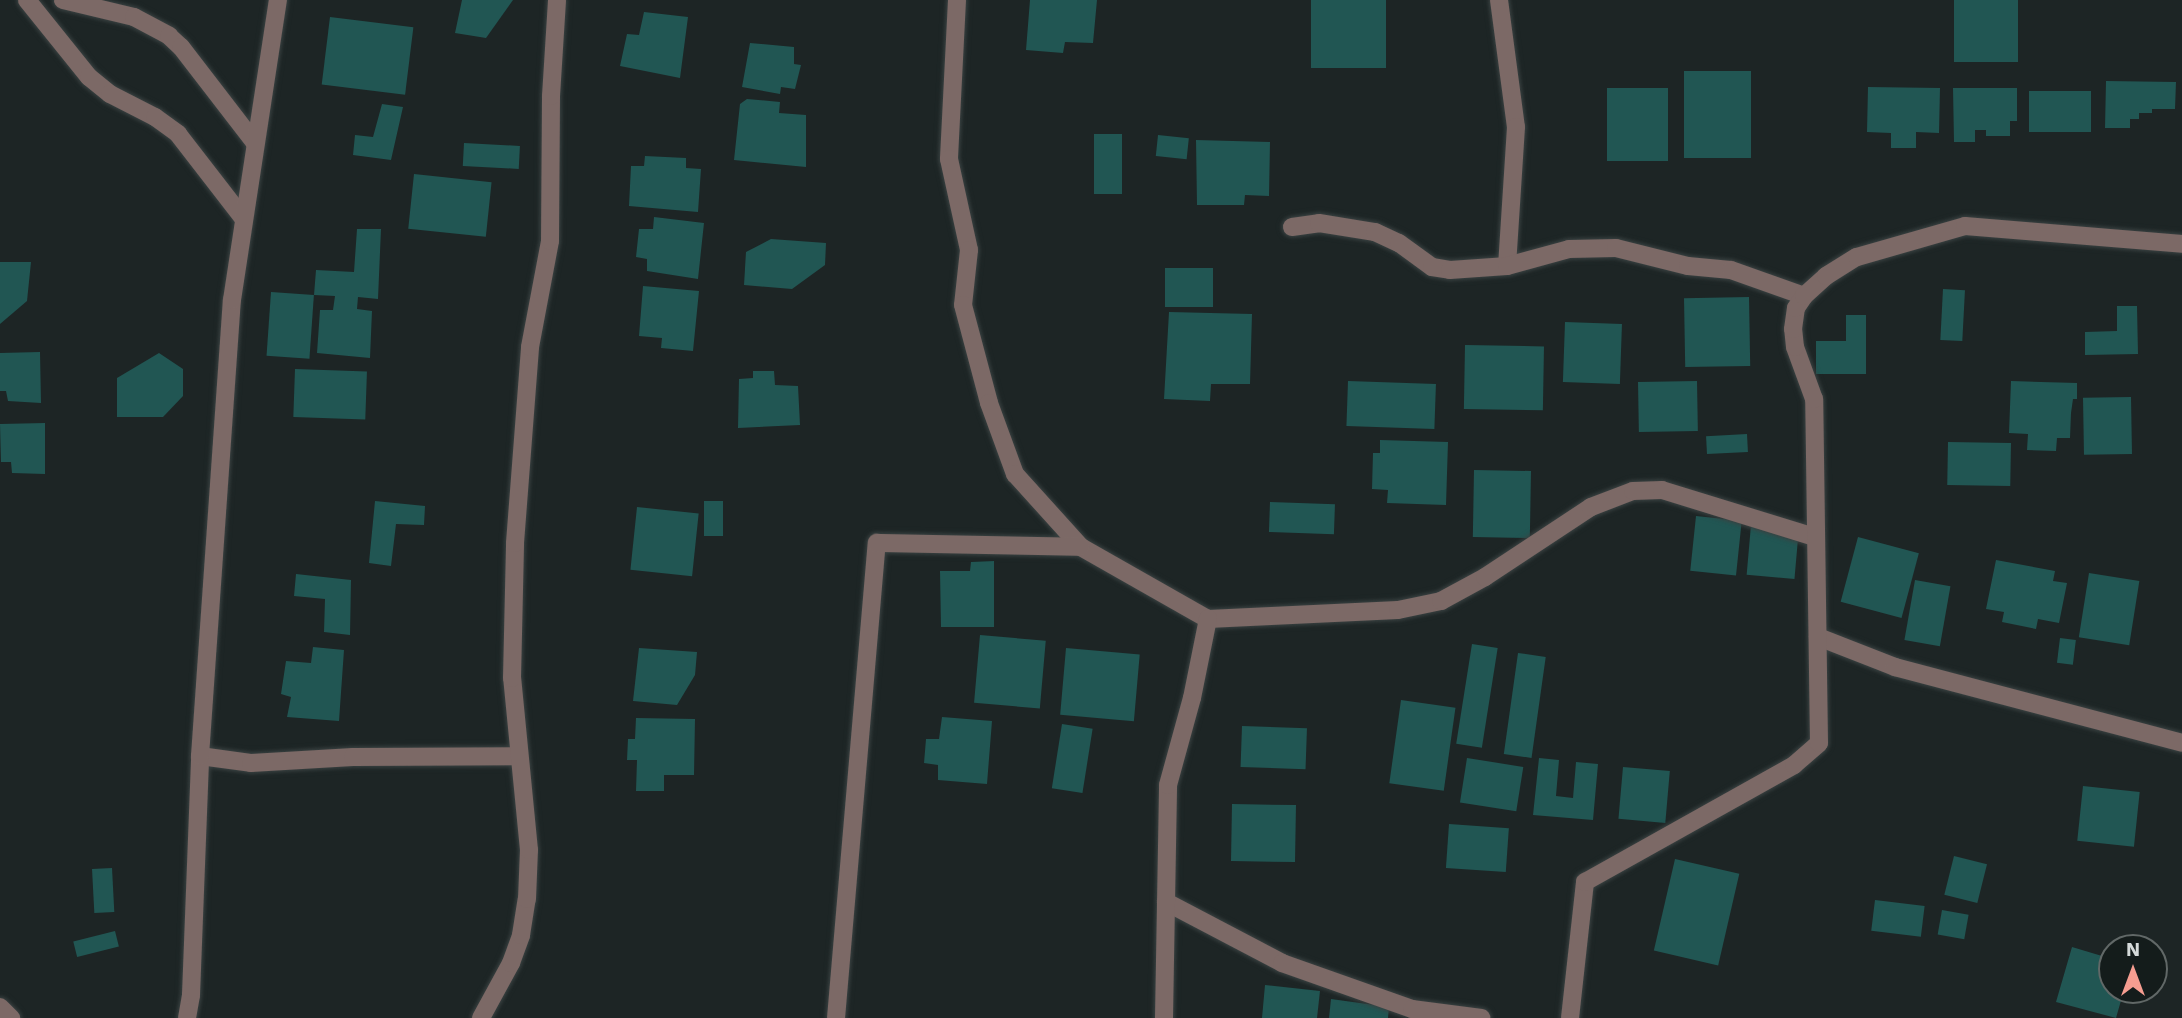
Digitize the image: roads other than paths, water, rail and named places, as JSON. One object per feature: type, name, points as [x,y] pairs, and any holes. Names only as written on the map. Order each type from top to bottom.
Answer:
[{"type":"street","points":[[27,0],[99,86],[178,134],[243,218]]},
{"type":"street","points":[[63,0],[134,17],[169,36],[181,47],[254,142]]},
{"type":"street","points":[[187,1018],[191,995],[200,756],[232,300],[254,142],[278,0]]},
{"type":"street","points":[[481,1018],[511,963],[521,935],[527,899],[529,850],[512,678],[515,543],[530,347],[550,241],[551,96],[557,0]]},
{"type":"street","points":[[957,0],[949,159],[969,250],[963,304],[989,403],[1015,474],[1081,547],[1208,619],[1398,610],[1441,601],[1485,578],[1591,507],[1633,491],[1662,490],[1815,537]]},
{"type":"street","points":[[1499,0],[1516,127],[1507,266]]},
{"type":"street","points":[[1292,227],[1319,223],[1375,232],[1399,243],[1432,267],[1465,270],[1507,266],[1549,252],[1616,248],[1688,266],[1731,270],[1804,296]]},
{"type":"street","points":[[1570,1018],[1585,882],[1794,765],[1819,743],[1814,399],[1795,347],[1793,329],[1796,308],[1804,296],[1826,275],[1857,257],[1965,226],[2182,244]]},
{"type":"street","points":[[836,1018],[877,543],[1081,547]]},
{"type":"street","points":[[1164,1018],[1167,785],[1192,698],[1208,619]]},
{"type":"street","points":[[1818,636],[1895,667],[2182,743]]},
{"type":"street","points":[[200,756],[251,763],[353,757],[518,756]]},
{"type":"street","points":[[1166,901],[1282,963],[1412,1009],[1481,1018]]},
{"type":"street","points":[[0,1007],[11,1018]]}]
